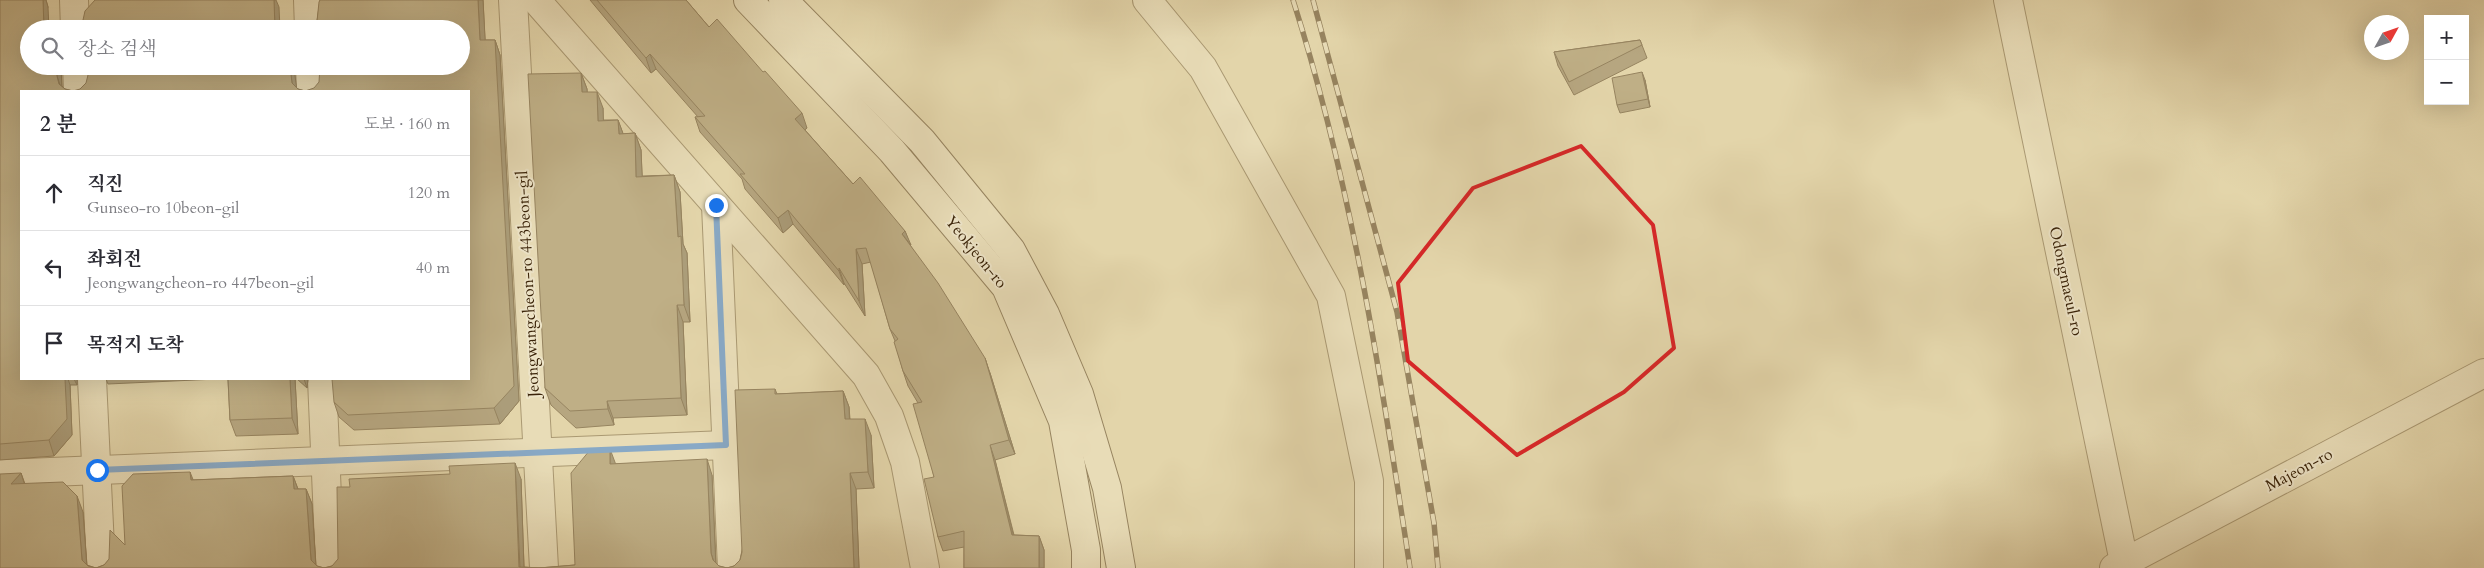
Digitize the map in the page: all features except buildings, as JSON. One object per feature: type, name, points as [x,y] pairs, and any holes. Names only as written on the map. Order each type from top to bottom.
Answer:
[{"type":"street","points":[[74,0],[75,20]]},
{"type":"street","points":[[308,0],[309,20]]},
{"type":"street","name":"Jeongwangcheon-ro 443beon-gil","points":[[513,0],[544,568]]},
{"type":"street","points":[[536,0],[866,374],[889,416],[905,462],[925,568]]},
{"type":"street","name":"Yeokjeon-ro","points":[[748,0],[892,151],[1006,287],[1063,420],[1086,550],[1086,568]]},
{"type":"street","name":"Yeokjeon-ro","points":[[784,0],[922,141],[1011,250],[1045,314],[1079,394],[1107,488],[1122,568]]},
{"type":"street","points":[[1147,0],[1203,68],[1331,296],[1369,481],[1369,568]]},
{"type":"street","name":"Odongmaeul-ro","points":[[2008,0],[2121,566]]},
{"type":"street","points":[[77,75],[78,90]]},
{"type":"street","points":[[310,75],[311,90]]},
{"type":"street","points":[[716,205],[732,568]]},
{"type":"street","name":"Majeon-ro","points":[[2121,566],[2484,373]]},
{"type":"street","points":[[92,380],[101,568]]},
{"type":"street","points":[[322,380],[330,568]]},
{"type":"street","points":[[0,474],[726,445]]},
{"type":"highlighted area","points":[[1581,146],[1653,225],[1674,348],[1624,392],[1517,455],[1408,361],[1398,283],[1473,188]]},
{"type":"railway","points":[[1293,0],[1332,140],[1363,282],[1410,568]]},
{"type":"railway","points":[[1313,0],[1397,312],[1434,523],[1438,568]]},
{"type":"route","points":[[97,470],[726,445],[716,205]]}]
